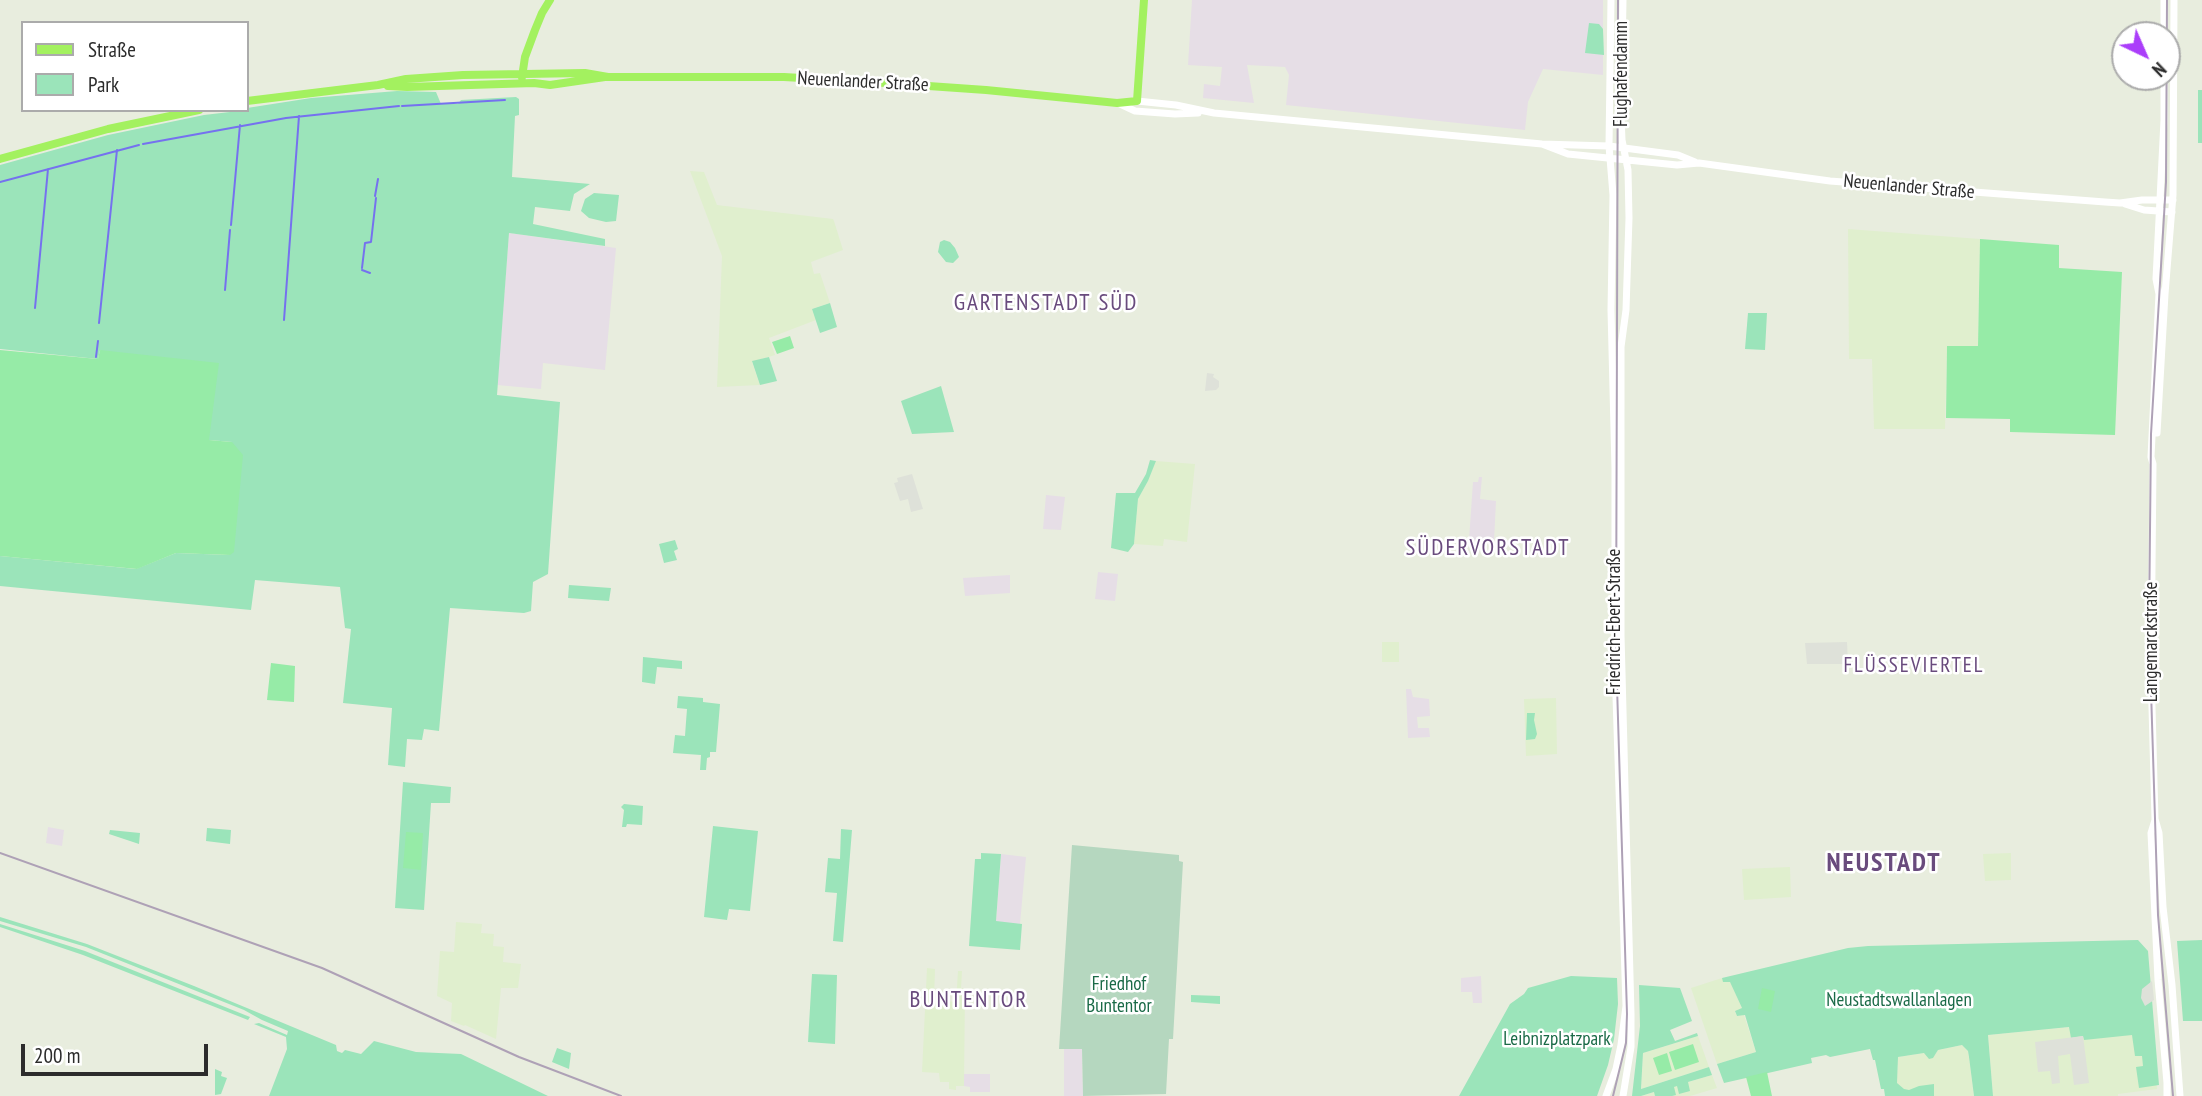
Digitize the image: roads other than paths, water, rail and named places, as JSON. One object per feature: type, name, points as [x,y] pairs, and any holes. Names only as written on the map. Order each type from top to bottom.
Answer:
[{"type":"main road","points":[[523,84],[525,57],[542,13],[550,0]]},
{"type":"main road","points":[[1137,102],[1144,0]]},
{"type":"main road","name":"Flughafendamm","points":[[1609,146],[1611,0]]},
{"type":"main road","name":"Flughafendamm","points":[[1623,0],[1623,148]]},
{"type":"main road","points":[[2164,0],[2164,21]]},
{"type":"main road","name":"Langemarckstraße","points":[[2153,464],[2156,457],[2173,200],[2174,0]]},
{"type":"main road","name":"Neuenlander Straße","points":[[248,101],[378,85],[406,79],[585,73],[608,77],[783,77],[986,90],[1117,103],[1176,105],[1214,113],[1542,144],[1609,146],[1678,155],[1699,163]]},
{"type":"main road","name":"Neuenlander Straße","points":[[378,85],[550,85],[608,77]]},
{"type":"main road","name":"Langemarckstraße","points":[[2164,91],[2156,279],[2159,294],[2151,457],[2151,649],[2155,819],[2151,833],[2158,980],[2168,1083],[2166,1096]]},
{"type":"main road","name":"Neuenlander Straße","points":[[1117,103],[1135,111],[1214,113]]},
{"type":"main road","points":[[0,159],[108,129],[189,112]]},
{"type":"main road","name":"Neuenlander Straße","points":[[1542,144],[1568,154],[1611,159],[1677,165],[1699,163],[1830,181],[2120,203],[2144,210],[2172,212]]},
{"type":"main road","name":"Friedrich-Ebert-Straße","points":[[1606,1096],[1622,1045],[1626,1006],[1615,666],[1609,146]]},
{"type":"main road","name":"Friedrich-Ebert-Straße","points":[[1623,148],[1628,170],[1629,218],[1626,310],[1621,347],[1620,635],[1631,1024],[1631,1047],[1623,1096]]},
{"type":"main road","name":"Neuenlander Straße","points":[[2120,203],[2173,200]]},
{"type":"main road","name":"Langemarckstraße","points":[[2155,819],[2160,833],[2163,906],[2172,976],[2180,1096]]},
{"type":"waterway","points":[[402,106],[505,100]]},
{"type":"waterway","points":[[143,144],[286,118],[399,106]]},
{"type":"waterway","points":[[284,320],[299,116]]},
{"type":"waterway","points":[[231,225],[240,125]]},
{"type":"waterway","points":[[0,182],[139,145]]},
{"type":"waterway","points":[[99,323],[117,150]]},
{"type":"waterway","points":[[35,308],[48,169]]},
{"type":"waterway","points":[[375,196],[378,179]]},
{"type":"waterway","points":[[362,268],[365,243],[371,242],[376,198]]},
{"type":"waterway","points":[[225,290],[230,230]]},
{"type":"waterway","points":[[362,270],[370,273]]},
{"type":"waterway","points":[[96,357],[98,341]]},
{"type":"tram line","points":[[1613,1096],[1626,1043],[1627,1014],[1616,653],[1618,0]]},
{"type":"tram line","points":[[2167,0],[2166,182],[2151,434],[2149,626],[2158,915],[2173,1096]]},
{"type":"tram line","points":[[0,853],[322,968],[519,1057],[621,1096]]},
{"type":"district","name":"GARTENSTADT SÜD","points":[[1046,303]]},
{"type":"district","name":"SÜDERVORSTADT","points":[[1488,548]]},
{"type":"district","name":"FLÜSSEVIERTEL","points":[[1914,666]]},
{"type":"district","name":"NEUSTADT","points":[[1884,864]]},
{"type":"district","name":"BUNTENTOR","points":[[969,1000]]},
{"type":"park label","name":"Friedhof Buntentor","points":[[1119,996]]},
{"type":"park label","name":"Neustadtswallanlagen","points":[[1899,1001]]},
{"type":"park label","name":"Leibnizplatzpark","points":[[1557,1040]]}]
